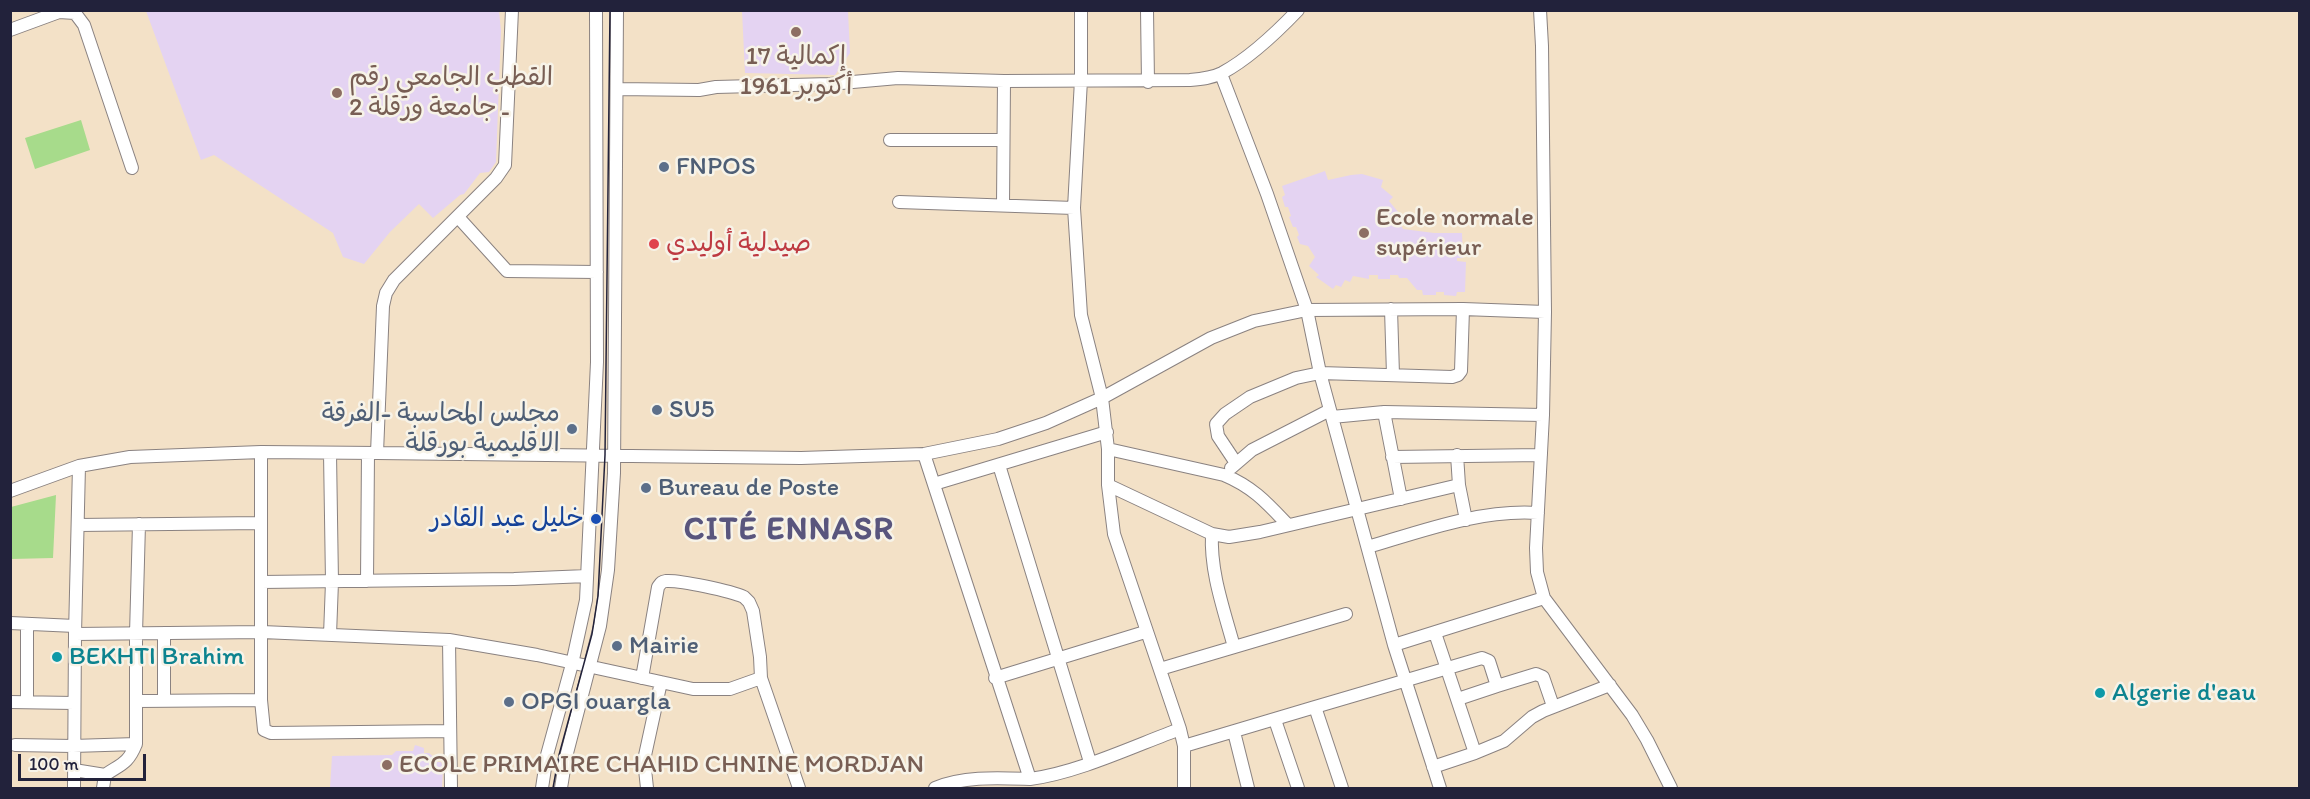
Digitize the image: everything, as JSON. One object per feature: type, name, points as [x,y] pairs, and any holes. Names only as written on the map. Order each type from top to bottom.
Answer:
[{"type":"street","points":[[367,581],[373,453],[383,306],[386,293],[394,280],[496,178],[507,158],[512,10]]},
{"type":"street","points":[[542,789],[547,755],[573,664],[584,612],[587,576],[597,362],[596,10]]},
{"type":"street","points":[[561,789],[566,757],[600,626],[608,570],[614,456],[617,10]]},
{"type":"street","points":[[1081,10],[1081,80],[1074,208],[1081,315],[1102,398],[1107,432],[1108,485],[1114,534],[1145,632],[1180,729],[1184,746],[1184,789]]},
{"type":"street","points":[[1147,10],[1148,82]]},
{"type":"street","points":[[616,89],[699,90],[716,87],[830,84],[898,78],[1148,82],[1208,78],[1221,74],[1282,27],[1298,10]]},
{"type":"street","points":[[1540,10],[1545,312],[1537,572],[1544,598],[1610,685],[1647,740],[1671,789]]},
{"type":"street","points":[[10,30],[59,12],[75,13],[79,17],[91,45],[132,168]]},
{"type":"street","points":[[1221,74],[1267,194],[1307,310],[1320,373],[1394,645],[1440,789]]},
{"type":"street","points":[[1003,206],[1004,81]]},
{"type":"street","points":[[890,140],[1003,140]]},
{"type":"street","points":[[899,202],[1074,208]]},
{"type":"street","points":[[458,217],[507,272],[597,272]]},
{"type":"street","points":[[1391,309],[1393,375]]},
{"type":"street","points":[[10,491],[80,466],[130,457],[261,452],[801,458],[924,454],[1021,433],[1102,398],[1211,338],[1254,321],[1307,310],[1463,309],[1545,312]]},
{"type":"street","points":[[1236,463],[1218,436],[1215,427],[1219,420],[1250,397],[1275,385],[1320,373],[1452,377],[1458,375],[1461,371],[1463,309]]},
{"type":"street","points":[[1384,412],[1401,499]]},
{"type":"street","points":[[1224,475],[1252,450],[1331,413],[1543,415]]},
{"type":"street","points":[[934,484],[1107,432]]},
{"type":"street","points":[[1108,449],[1224,475],[1239,481],[1257,492],[1288,525]]},
{"type":"street","points":[[261,452],[263,728],[268,733],[448,731]]},
{"type":"street","points":[[330,453],[332,582],[330,635]]},
{"type":"street","points":[[924,454],[995,678],[1030,779]]},
{"type":"street","points":[[1458,455],[1459,485],[1466,520]]},
{"type":"street","points":[[1392,457],[1541,455]]},
{"type":"street","points":[[999,465],[1090,762]]},
{"type":"street","points":[[74,789],[75,630],[80,466]]},
{"type":"street","points":[[1108,485],[1212,534],[1229,537],[1358,510],[1459,485]]},
{"type":"street","points":[[1368,547],[1466,520],[1508,513],[1538,513]]},
{"type":"street","points":[[78,525],[261,523]]},
{"type":"street","points":[[74,770],[105,775],[123,765],[136,744],[139,524]]},
{"type":"street","points":[[1212,534],[1214,573],[1234,647]]},
{"type":"street","points":[[261,582],[587,576]]},
{"type":"street","points":[[642,678],[658,587],[662,583],[667,581],[737,594],[749,602],[758,638],[760,678],[799,789]]},
{"type":"street","points":[[1394,645],[1544,598]]},
{"type":"street","points":[[1160,669],[1346,614]]},
{"type":"street","points":[[10,623],[136,634],[262,633],[449,640],[591,666],[693,689],[720,690],[747,685],[760,678]]},
{"type":"street","points":[[27,624],[27,702]]},
{"type":"street","points":[[995,678],[1145,632]]},
{"type":"street","points":[[164,633],[164,701]]},
{"type":"street","points":[[1435,633],[1475,753]]},
{"type":"street","points":[[449,640],[448,731],[451,789]]},
{"type":"street","points":[[1184,746],[1482,658],[1487,658],[1497,687]]},
{"type":"street","points":[[1458,699],[1539,674],[1546,682],[1553,706]]},
{"type":"street","points":[[646,789],[644,760],[661,682]]},
{"type":"street","points":[[1433,767],[1504,741],[1532,717],[1553,706],[1610,685]]},
{"type":"street","points":[[137,701],[261,700]]},
{"type":"street","points":[[10,702],[74,703]]},
{"type":"street","points":[[1315,706],[1342,789]]},
{"type":"street","points":[[1275,720],[1298,789]]},
{"type":"street","points":[[935,789],[958,781],[975,779],[1030,779],[1049,776],[1180,729]]},
{"type":"street","points":[[1234,732],[1248,789]]},
{"type":"street","points":[[15,745],[136,744]]},
{"type":"street","points":[[103,789],[105,775]]},
{"type":"shaded area","name":"القطب الجامعي رقم 2 ـ جامعة ورقلة","points":[[146,11],[499,11],[501,31],[496,162],[489,172],[480,173],[464,194],[433,218],[419,204],[390,232],[364,264],[343,257],[333,233],[214,155],[201,160]]},
{"type":"shaded area","name":"إكمالية 17 أكتوبر 1961","points":[[742,11],[848,11],[850,53],[835,75],[745,73]]},
{"type":"shaded area","name":"Ecole normale supérieur","points":[[1325,171],[1328,180],[1362,174],[1383,180],[1381,187],[1393,197],[1389,201],[1399,213],[1396,215],[1403,229],[1434,233],[1462,233],[1463,258],[1457,258],[1457,261],[1466,262],[1465,292],[1457,292],[1456,296],[1444,295],[1444,292],[1436,292],[1436,295],[1423,295],[1422,290],[1417,290],[1407,278],[1399,278],[1398,275],[1390,275],[1390,279],[1378,279],[1378,275],[1369,275],[1369,279],[1353,276],[1350,282],[1345,280],[1341,287],[1336,285],[1333,289],[1316,277],[1319,275],[1309,266],[1315,257],[1308,246],[1300,244],[1296,227],[1293,227],[1289,217],[1291,216],[1288,207],[1285,207],[1282,186]]},
{"type":"shaded area","name":"ECOLE PRIMAIRE CHAHID CHNINE MORDJAN","points":[[415,745],[424,748],[424,753],[429,753],[435,758],[435,762],[441,762],[443,767],[442,788],[330,788],[332,756],[392,755],[396,751],[413,751]]},
{"type":"green space","points":[[81,120],[90,150],[35,169],[25,138]]},
{"type":"green space","points":[[56,495],[53,558],[11,559],[11,507]]},
{"type":"tram line","points":[[553,788],[559,755],[592,634],[598,596],[605,455],[610,10]]},
{"type":"place","name":"إكمالية 17 أكتوبر 1961","points":[[796,32]]},
{"type":"place","name":"القطب الجامعي رقم 2 ـ جامعة ورقلة","points":[[337,93]]},
{"type":"place","name":"FNPOS","points":[[664,167]]},
{"type":"place","name":"Ecole normale supérieur","points":[[1364,233]]},
{"type":"place","name":"صيدلية أوليدي","points":[[654,244]]},
{"type":"place","name":"SU5","points":[[657,410]]},
{"type":"place","name":"مجلس المحاسبة -الفرقة الاقليمية بورقلة","points":[[572,429]]},
{"type":"place","name":"Bureau de Poste","points":[[646,488]]},
{"type":"place","name":"خليل عبد القادر","points":[[596,519]]},
{"type":"place","name":"Mairie","points":[[617,646]]},
{"type":"place","name":"BEKHTI Brahim","points":[[57,657]]},
{"type":"place","name":"Algerie d'eau","points":[[2100,693]]},
{"type":"place","name":"OPGI ouargla","points":[[509,702]]},
{"type":"place","name":"ECOLE PRIMAIRE CHAHID CHNINE MORDJAN","points":[[387,765]]},
{"type":"district","name":"CITÉ ENNASR","points":[[789,531]]}]
